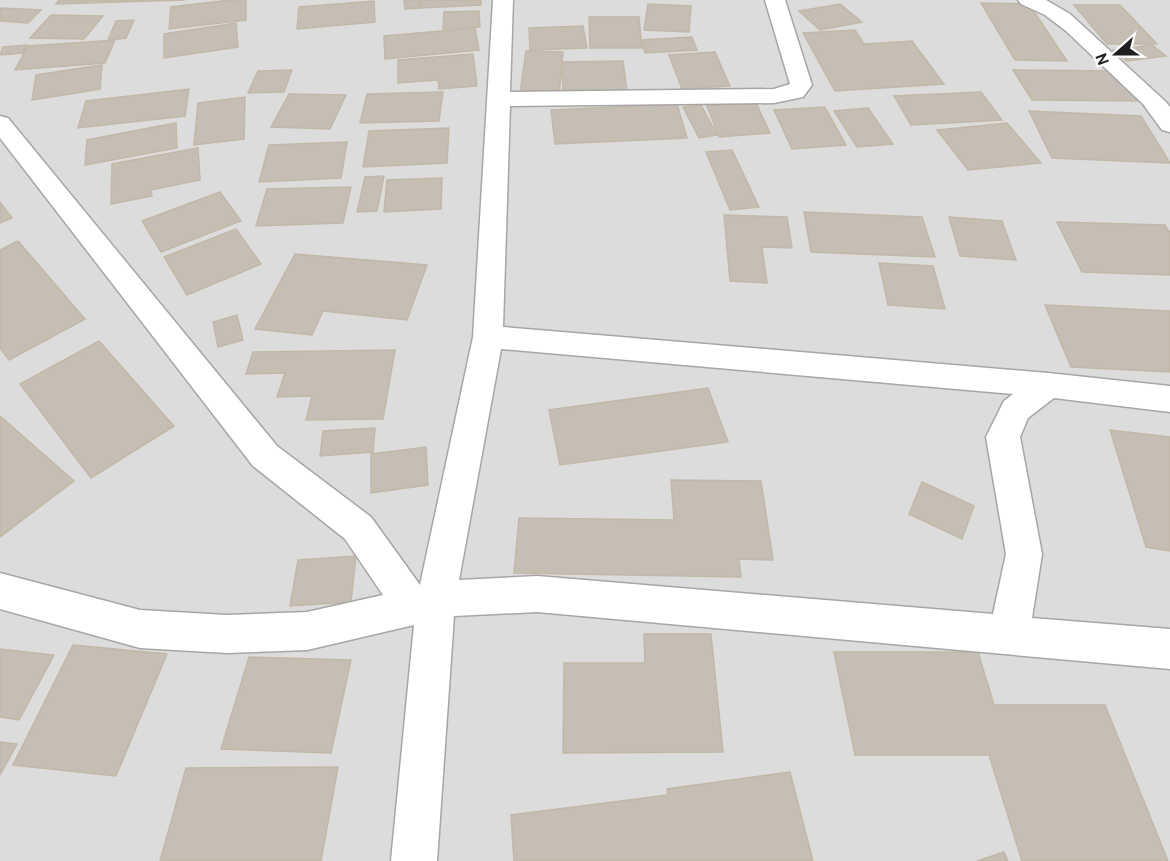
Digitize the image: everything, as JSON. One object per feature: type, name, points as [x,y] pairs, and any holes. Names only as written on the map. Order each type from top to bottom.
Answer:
[{"type":"street","points":[[414,861],[424,603],[488,337],[503,0]]},
{"type":"street","points":[[497,99],[774,96],[795,93],[801,85],[775,0]]},
{"type":"street","points":[[1028,0],[1042,4],[1064,20],[1147,92],[1170,125]]},
{"type":"street","points":[[1,128],[265,456],[358,528],[424,603]]},
{"type":"street","points":[[488,337],[1048,385],[1170,399]]},
{"type":"street","points":[[1009,634],[1024,554],[1003,437],[1015,410],[1048,385]]},
{"type":"street","points":[[0,591],[140,629],[227,634],[308,631],[424,603],[537,594],[1170,649]]},
{"type":"shaded area","points":[[0,0],[1170,0],[1170,861],[0,861]]},
{"type":"building","points":[[59,0],[185,0],[56,4]]},
{"type":"building","points":[[246,0],[246,20],[169,29],[171,7]]},
{"type":"building","points":[[404,0],[419,0],[420,8],[405,9]]},
{"type":"building","points":[[421,0],[481,0],[481,5],[421,8]]},
{"type":"building","points":[[374,1],[375,22],[297,29],[299,7]]},
{"type":"building","points":[[981,3],[1029,4],[1067,61],[1015,60]]},
{"type":"building","points":[[648,4],[691,6],[689,32],[644,30]]},
{"type":"building","points":[[840,4],[862,22],[820,30],[799,11]]},
{"type":"building","points":[[1074,5],[1120,5],[1157,44],[1107,44]]},
{"type":"building","points":[[0,8],[41,10],[28,23],[0,21]]},
{"type":"building","points":[[479,11],[480,27],[443,29],[444,12]]},
{"type":"building","points":[[51,15],[103,16],[84,39],[30,38]]},
{"type":"building","points":[[589,17],[639,17],[642,48],[590,48]]},
{"type":"building","points":[[134,20],[126,38],[108,40],[116,21]]},
{"type":"building","points":[[236,23],[238,47],[164,58],[164,34]]},
{"type":"building","points":[[583,26],[587,48],[530,50],[529,28]]},
{"type":"building","points":[[475,28],[479,50],[385,59],[384,36]]},
{"type":"building","points":[[855,30],[864,44],[912,41],[944,84],[835,91],[803,33]]},
{"type":"building","points":[[692,37],[697,50],[645,53],[641,40]]},
{"type":"building","points":[[115,40],[105,63],[15,70],[28,46]]},
{"type":"building","points":[[27,45],[23,53],[0,55],[3,47]]},
{"type":"building","points":[[1152,45],[1166,56],[1127,61],[1113,50]]},
{"type":"building","points":[[526,51],[563,52],[559,95],[520,94]]},
{"type":"building","points":[[715,52],[730,86],[682,89],[669,55]]},
{"type":"building","points":[[473,54],[477,86],[439,89],[438,80],[398,83],[398,60]]},
{"type":"building","points":[[623,61],[627,92],[563,93],[562,62]]},
{"type":"building","points":[[102,65],[100,89],[32,100],[36,75]]},
{"type":"building","points":[[292,70],[284,92],[248,93],[258,71]]},
{"type":"building","points":[[1013,70],[1119,71],[1143,101],[1032,100]]},
{"type":"building","points":[[189,89],[185,116],[78,128],[86,101]]},
{"type":"building","points":[[443,92],[439,121],[360,123],[367,94]]},
{"type":"building","points":[[981,92],[1002,120],[911,125],[894,96]]},
{"type":"building","points":[[289,94],[346,95],[330,129],[271,127]]},
{"type":"building","points":[[245,97],[244,139],[194,145],[198,103]]},
{"type":"building","points":[[756,103],[770,133],[719,137],[707,106]]},
{"type":"building","points":[[677,104],[687,138],[555,144],[551,110]]},
{"type":"building","points":[[701,105],[717,135],[699,138],[683,107]]},
{"type":"building","points":[[825,107],[846,145],[792,149],[774,110]]},
{"type":"building","points":[[868,108],[893,144],[857,147],[834,111]]},
{"type":"building","points":[[1029,111],[1141,116],[1170,163],[1052,158]]},
{"type":"building","points":[[176,123],[177,148],[85,165],[87,140]]},
{"type":"building","points":[[1007,123],[1041,163],[968,170],[937,130]]},
{"type":"building","points":[[449,128],[447,163],[363,167],[369,131]]},
{"type":"building","points":[[347,142],[341,178],[259,182],[269,145]]},
{"type":"building","points":[[198,148],[200,180],[151,190],[152,196],[111,204],[112,164]]},
{"type":"building","points":[[732,150],[759,207],[730,210],[706,152]]},
{"type":"building","points":[[384,176],[377,211],[357,212],[365,177]]},
{"type":"building","points":[[442,178],[441,209],[384,212],[387,180]]},
{"type":"building","points":[[351,187],[343,223],[256,226],[267,189]]},
{"type":"building","points":[[220,192],[241,221],[161,252],[142,221]]},
{"type":"building","points":[[0,202],[12,218],[0,223]]},
{"type":"building","points":[[804,212],[922,217],[935,257],[811,252]]},
{"type":"building","points":[[724,215],[787,217],[792,248],[762,247],[767,283],[730,281]]},
{"type":"building","points":[[949,217],[1002,221],[1016,260],[960,256]]},
{"type":"building","points":[[1057,222],[1165,225],[1170,233],[1170,275],[1082,272]]},
{"type":"building","points":[[236,229],[261,264],[187,295],[164,257]]},
{"type":"building","points":[[18,241],[85,319],[9,360],[0,348],[0,250]]},
{"type":"building","points":[[295,254],[427,265],[407,320],[323,311],[312,335],[255,329]]},
{"type":"building","points":[[879,263],[933,266],[945,309],[888,305]]},
{"type":"building","points":[[1045,305],[1170,311],[1170,372],[1071,367]]},
{"type":"building","points":[[237,315],[243,340],[218,347],[213,322]]},
{"type":"building","points":[[99,341],[174,426],[91,478],[20,384]]},
{"type":"building","points":[[395,350],[383,419],[306,420],[312,396],[277,397],[285,373],[246,374],[253,352]]},
{"type":"building","points":[[708,388],[728,442],[560,465],[549,410]]},
{"type":"building","points":[[0,416],[74,481],[0,537]]},
{"type":"building","points":[[375,428],[373,452],[320,456],[323,431]]},
{"type":"building","points":[[1110,430],[1170,437],[1170,551],[1146,547]]},
{"type":"building","points":[[426,447],[428,485],[371,493],[371,454]]},
{"type":"building","points":[[671,480],[761,481],[773,560],[739,559],[741,577],[514,573],[519,518],[674,520]]},
{"type":"building","points":[[922,482],[974,506],[962,539],[909,514]]},
{"type":"building","points":[[356,556],[351,602],[290,606],[298,560]]},
{"type":"building","points":[[644,634],[711,634],[723,752],[563,753],[564,663],[645,663]]},
{"type":"building","points":[[73,645],[167,654],[116,776],[13,765]]},
{"type":"building","points":[[0,649],[54,655],[19,720],[0,717]]},
{"type":"building","points":[[834,652],[978,652],[994,705],[1105,705],[1168,861],[1022,861],[989,755],[855,755]]},
{"type":"building","points":[[249,657],[351,660],[331,753],[221,749]]},
{"type":"building","points":[[0,742],[17,744],[0,775]]},
{"type":"building","points":[[338,767],[321,861],[160,861],[186,768]]},
{"type":"building","points":[[790,772],[813,861],[514,861],[511,815],[668,795],[667,789]]},
{"type":"building","points":[[1004,852],[1008,861],[977,861]]}]
